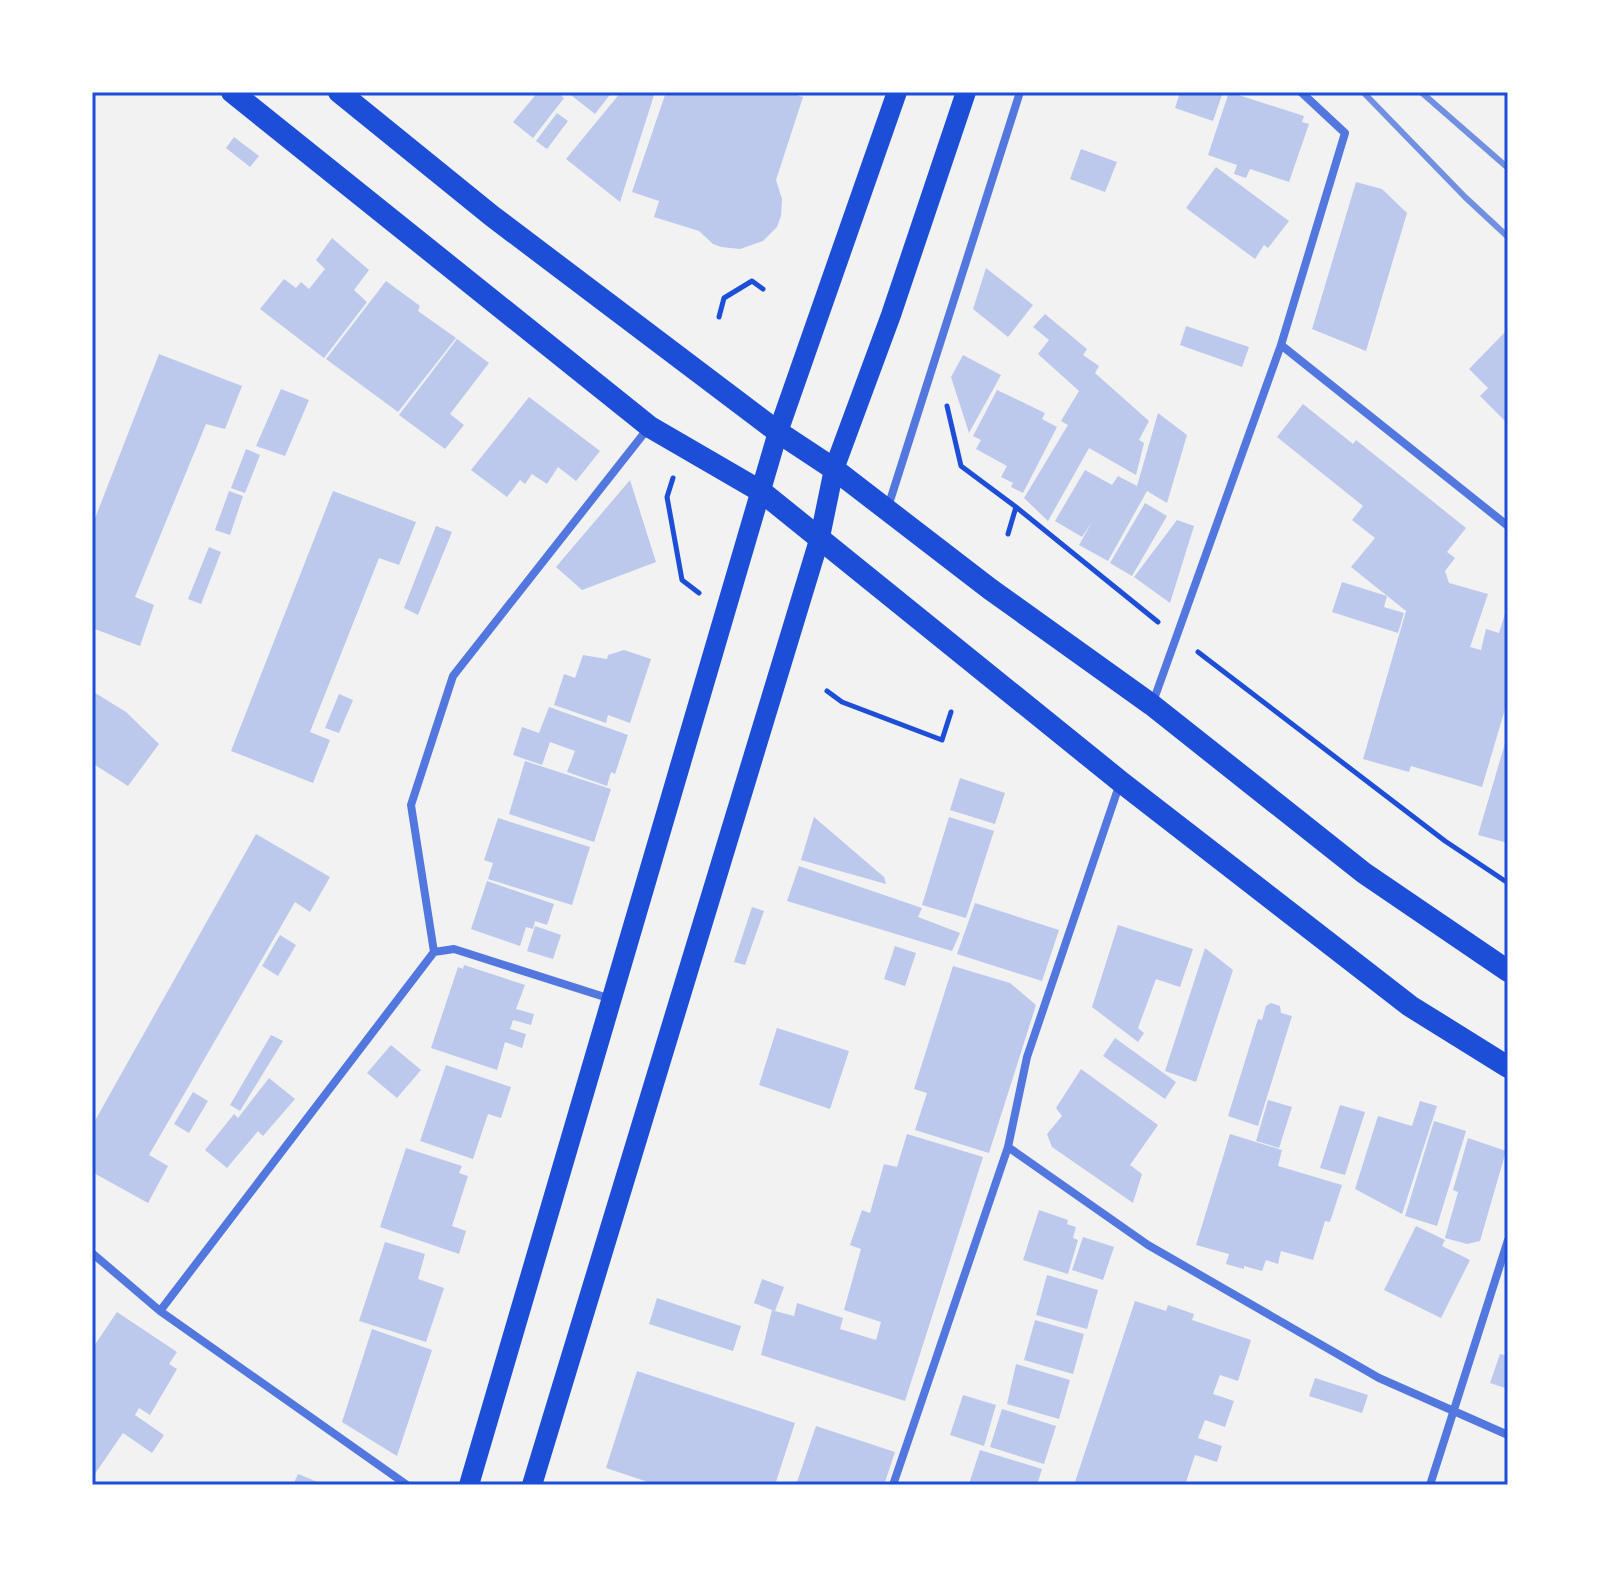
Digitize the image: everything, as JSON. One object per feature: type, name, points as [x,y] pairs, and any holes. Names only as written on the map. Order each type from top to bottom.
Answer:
[{"type":"highway","points":[[232,92],[650,427],[762,492],[1121,782],[1410,1006],[1508,1067]]},
{"type":"highway","points":[[339,92],[492,216],[778,432],[834,469],[990,589],[1152,705],[1364,873],[1508,971]]},
{"type":"main road","points":[[469,1485],[778,432],[897,92]]},
{"type":"main road","points":[[532,1485],[820,537],[834,469],[891,315],[966,92]]},
{"type":"street","points":[[887,509],[1020,92]]},
{"type":"street","points":[[1152,705],[1281,345],[1345,133],[1301,92]]},
{"type":"street","points":[[1281,345],[1508,526]]},
{"type":"street","points":[[434,952],[411,805],[453,676],[650,427]]},
{"type":"street","points":[[893,1485],[1008,1147],[1027,1057],[1121,782]]},
{"type":"street","points":[[160,1311],[434,952],[454,949],[611,999]]},
{"type":"street","points":[[1008,1147],[1148,1245],[1379,1378],[1508,1435]]},
{"type":"street","points":[[1430,1485],[1508,1240]]},
{"type":"street","points":[[92,1253],[160,1311],[407,1485]]},
{"type":"path","points":[[719,317],[724,298],[752,281],[763,289]]},
{"type":"path","points":[[942,401],[947,405],[961,466],[1162,625]]},
{"type":"path","points":[[673,478],[667,497],[682,580],[699,593]]},
{"type":"path","points":[[1008,534],[1016,507]]},
{"type":"path","points":[[1198,652],[1445,841],[1508,883]]},
{"type":"path","points":[[827,691],[842,702],[942,740],[951,712]]},
{"type":"building","points":[[538,92],[557,92],[564,98],[533,138],[513,122]]},
{"type":"building","points":[[567,92],[612,92],[595,114]]},
{"type":"building","points":[[621,92],[655,92],[620,202],[566,159]]},
{"type":"building","points":[[666,92],[787,92],[803,97],[776,180],[782,199],[781,216],[777,227],[763,241],[740,249],[721,247],[699,231],[654,217],[659,201],[632,192]]},
{"type":"building","points":[[1180,92],[1223,92],[1213,121],[1175,108]]},
{"type":"building","points":[[1229,92],[1304,116],[1302,122],[1309,124],[1289,182],[1250,169],[1246,178],[1234,174],[1237,165],[1208,155]]},
{"type":"building","points":[[557,113],[568,121],[547,149],[536,141]]},
{"type":"building","points":[[234,137],[259,156],[250,167],[226,148]]},
{"type":"building","points":[[1081,149],[1117,162],[1105,192],[1070,179]]},
{"type":"building","points":[[1216,167],[1289,221],[1268,248],[1264,245],[1255,259],[1186,208]]},
{"type":"building","points":[[1356,182],[1382,189],[1407,213],[1366,351],[1312,329]]},
{"type":"building","points":[[332,238],[369,270],[354,290],[367,302],[324,358],[260,309],[284,279],[296,288],[301,282],[309,289],[325,269],[316,260]]},
{"type":"building","points":[[986,268],[1033,305],[1008,337],[973,309]]},
{"type":"building","points":[[386,281],[420,306],[418,311],[456,338],[398,412],[326,359]]},
{"type":"building","points":[[1045,314],[1087,349],[1083,355],[1099,366],[1095,373],[1149,421],[1139,440],[1144,443],[1136,475],[1089,448],[1048,521],[1024,498],[1068,425],[1061,421],[1079,391],[1038,354],[1049,340],[1033,327]]},
{"type":"building","points":[[1186,326],[1249,347],[1242,367],[1180,345]]},
{"type":"building","points":[[1508,329],[1508,424],[1480,396],[1488,388],[1469,369]]},
{"type":"building","points":[[457,339],[489,363],[450,414],[464,425],[445,449],[399,415]]},
{"type":"building","points":[[159,354],[242,386],[225,429],[206,424],[135,597],[154,605],[140,646],[92,628],[92,526]]},
{"type":"building","points":[[963,355],[1001,375],[969,433],[951,377]]},
{"type":"building","points":[[281,389],[309,400],[285,456],[256,446]]},
{"type":"building","points":[[997,390],[1045,413],[1042,419],[1057,427],[1023,493],[1001,477],[1007,466],[976,449],[981,440],[973,436]]},
{"type":"building","points":[[529,397],[600,451],[576,481],[558,467],[547,484],[532,474],[525,484],[520,480],[507,497],[471,470]]},
{"type":"building","points":[[1303,404],[1353,444],[1356,440],[1466,528],[1447,552],[1455,558],[1445,571],[1449,583],[1488,594],[1470,647],[1481,650],[1486,629],[1499,633],[1508,604],[1508,699],[1482,787],[1411,766],[1409,772],[1363,759],[1406,611],[1351,567],[1375,538],[1352,520],[1363,506],[1277,437]]},
{"type":"building","points":[[1158,413],[1187,435],[1167,503],[1147,491],[1108,561],[1079,545],[1092,522],[1082,537],[1055,521],[1085,470],[1112,485],[1118,476],[1137,486]]},
{"type":"building","points":[[246,449],[260,455],[245,493],[231,488]]},
{"type":"building","points":[[630,480],[656,562],[582,590],[556,567]]},
{"type":"building","points":[[229,491],[243,496],[230,535],[215,530]]},
{"type":"building","points":[[333,491],[416,522],[399,565],[379,558],[310,732],[330,740],[313,783],[231,751]]},
{"type":"building","points":[[1145,503],[1167,516],[1132,576],[1110,563]]},
{"type":"building","points":[[1177,520],[1194,526],[1170,603],[1134,577]]},
{"type":"building","points":[[436,526],[452,532],[418,615],[404,608]]},
{"type":"building","points":[[209,547],[221,552],[201,604],[188,599]]},
{"type":"building","points":[[1342,582],[1387,596],[1384,607],[1404,613],[1398,633],[1332,612]]},
{"type":"building","points":[[624,650],[651,659],[630,723],[608,715],[606,723],[554,705],[564,674],[575,678],[583,655],[607,659],[608,655]]},
{"type":"building","points":[[92,691],[126,712],[159,744],[128,786],[92,763]]},
{"type":"building","points":[[339,694],[353,700],[339,733],[325,728]]},
{"type":"building","points":[[549,707],[628,735],[615,774],[611,772],[607,786],[567,772],[575,751],[550,742],[542,765],[513,755],[522,727],[539,733]]},
{"type":"building","points":[[1508,733],[1508,843],[1478,835]]},
{"type":"building","points":[[525,761],[611,789],[594,842],[509,814]]},
{"type":"building","points":[[960,778],[1005,793],[995,824],[950,810]]},
{"type":"building","points":[[814,817],[884,877],[886,884],[801,860]]},
{"type":"building","points":[[949,817],[994,831],[966,918],[922,905]]},
{"type":"building","points":[[498,818],[590,847],[572,905],[488,879],[493,863],[484,860]]},
{"type":"building","points":[[256,834],[330,877],[310,912],[295,902],[149,1155],[168,1166],[148,1203],[92,1172],[92,1126]]},
{"type":"building","points":[[799,866],[922,908],[918,917],[960,933],[952,951],[787,901]]},
{"type":"building","points":[[487,881],[554,904],[547,925],[535,921],[533,929],[526,927],[520,946],[471,929]]},
{"type":"building","points":[[975,903],[1059,930],[1042,981],[957,954]]},
{"type":"building","points":[[752,907],[764,911],[745,965],[734,962]]},
{"type":"building","points":[[1118,925],[1193,949],[1180,987],[1156,979],[1138,1028],[1144,1033],[1138,1042],[1092,1007]]},
{"type":"building","points":[[535,926],[561,935],[553,959],[527,951]]},
{"type":"building","points":[[280,935],[296,945],[278,976],[262,966]]},
{"type":"building","points":[[895,946],[916,953],[905,986],[884,979]]},
{"type":"building","points":[[1205,948],[1233,970],[1196,1082],[1165,1071]]},
{"type":"building","points":[[464,965],[525,985],[516,1009],[534,1014],[531,1025],[513,1020],[510,1029],[526,1034],[522,1048],[505,1042],[497,1070],[431,1048],[458,967],[463,969]]},
{"type":"building","points":[[953,966],[1010,983],[1036,1005],[989,1153],[915,1130],[927,1093],[914,1089]]},
{"type":"building","points":[[1271,1003],[1280,1006],[1281,1013],[1292,1016],[1258,1126],[1228,1116],[1258,1019],[1262,1020],[1266,1006]]},
{"type":"building","points":[[777,1028],[849,1051],[830,1109],[759,1085]]},
{"type":"building","points":[[271,1035],[283,1041],[240,1111],[230,1105]]},
{"type":"building","points":[[1115,1038],[1176,1082],[1165,1099],[1103,1056]]},
{"type":"building","points":[[391,1045],[421,1070],[397,1098],[367,1073]]},
{"type":"building","points":[[446,1065],[511,1087],[501,1118],[488,1114],[473,1159],[420,1141]]},
{"type":"building","points":[[1081,1069],[1158,1125],[1130,1165],[1142,1174],[1133,1203],[1052,1147],[1047,1134],[1062,1116],[1056,1108]]},
{"type":"building","points":[[269,1078],[295,1099],[263,1136],[258,1131],[227,1168],[205,1150],[234,1114],[238,1118]]},
{"type":"building","points":[[193,1092],[208,1101],[189,1133],[174,1124]]},
{"type":"building","points":[[1268,1100],[1292,1107],[1279,1148],[1256,1141]]},
{"type":"building","points":[[1420,1101],[1437,1106],[1402,1214],[1355,1189],[1378,1116],[1412,1126]]},
{"type":"building","points":[[1340,1105],[1365,1112],[1345,1175],[1320,1168]]},
{"type":"building","points":[[1434,1121],[1466,1131],[1437,1226],[1405,1216]]},
{"type":"building","points":[[907,1134],[983,1157],[905,1401],[761,1355],[772,1310],[754,1303],[762,1279],[784,1287],[775,1311],[794,1316],[797,1303],[843,1318],[840,1329],[876,1340],[881,1322],[844,1310],[861,1249],[850,1245],[862,1210],[870,1213],[884,1164],[897,1167]]},
{"type":"building","points":[[1230,1134],[1282,1150],[1278,1166],[1342,1185],[1330,1222],[1325,1221],[1313,1260],[1281,1251],[1278,1264],[1266,1260],[1262,1271],[1244,1266],[1244,1269],[1226,1264],[1229,1254],[1196,1245]]},
{"type":"building","points":[[1468,1138],[1506,1151],[1480,1241],[1467,1244],[1445,1238],[1458,1192],[1453,1190]]},
{"type":"building","points":[[406,1148],[462,1166],[459,1173],[468,1176],[452,1226],[466,1231],[459,1254],[380,1227]]},
{"type":"building","points":[[1039,1210],[1068,1220],[1067,1224],[1076,1227],[1073,1238],[1078,1240],[1068,1274],[1023,1260]]},
{"type":"building","points":[[1416,1226],[1445,1240],[1442,1246],[1470,1260],[1441,1318],[1384,1290]]},
{"type":"building","points":[[1083,1237],[1114,1247],[1103,1280],[1072,1270]]},
{"type":"building","points":[[385,1242],[425,1254],[418,1279],[444,1288],[426,1342],[359,1321]]},
{"type":"building","points":[[1047,1275],[1098,1290],[1087,1329],[1036,1315]]},
{"type":"building","points":[[657,1298],[741,1326],[733,1351],[649,1324]]},
{"type":"building","points":[[1135,1301],[1166,1311],[1168,1305],[1194,1314],[1192,1320],[1251,1340],[1238,1381],[1220,1375],[1213,1394],[1234,1401],[1225,1427],[1205,1420],[1198,1438],[1222,1446],[1217,1462],[1195,1455],[1185,1485],[1074,1485]]},
{"type":"building","points":[[117,1312],[177,1352],[169,1364],[177,1369],[150,1415],[139,1408],[135,1415],[164,1435],[152,1453],[123,1433],[92,1478],[92,1349]]},
{"type":"building","points":[[1035,1320],[1084,1334],[1073,1374],[1024,1360]]},
{"type":"building","points":[[372,1329],[432,1350],[397,1456],[342,1422]]},
{"type":"building","points":[[1500,1354],[1508,1356],[1508,1389],[1490,1383]]},
{"type":"building","points":[[1016,1364],[1070,1380],[1059,1419],[1007,1404]]},
{"type":"building","points":[[637,1371],[795,1423],[775,1485],[657,1485],[606,1468]]},
{"type":"building","points":[[1315,1378],[1368,1395],[1362,1413],[1309,1396]]},
{"type":"building","points":[[963,1395],[996,1405],[984,1446],[950,1435]]},
{"type":"building","points":[[1002,1409],[1056,1426],[1044,1464],[990,1447]]},
{"type":"building","points":[[816,1426],[895,1452],[884,1485],[796,1485]]},
{"type":"building","points":[[980,1450],[1042,1469],[1037,1485],[969,1484]]},
{"type":"building","points":[[298,1474],[325,1485],[293,1485]]},
{"type":"railway","points":[[1363,92],[1508,237]]},
{"type":"railway","points":[[1421,92],[1508,168]]}]
